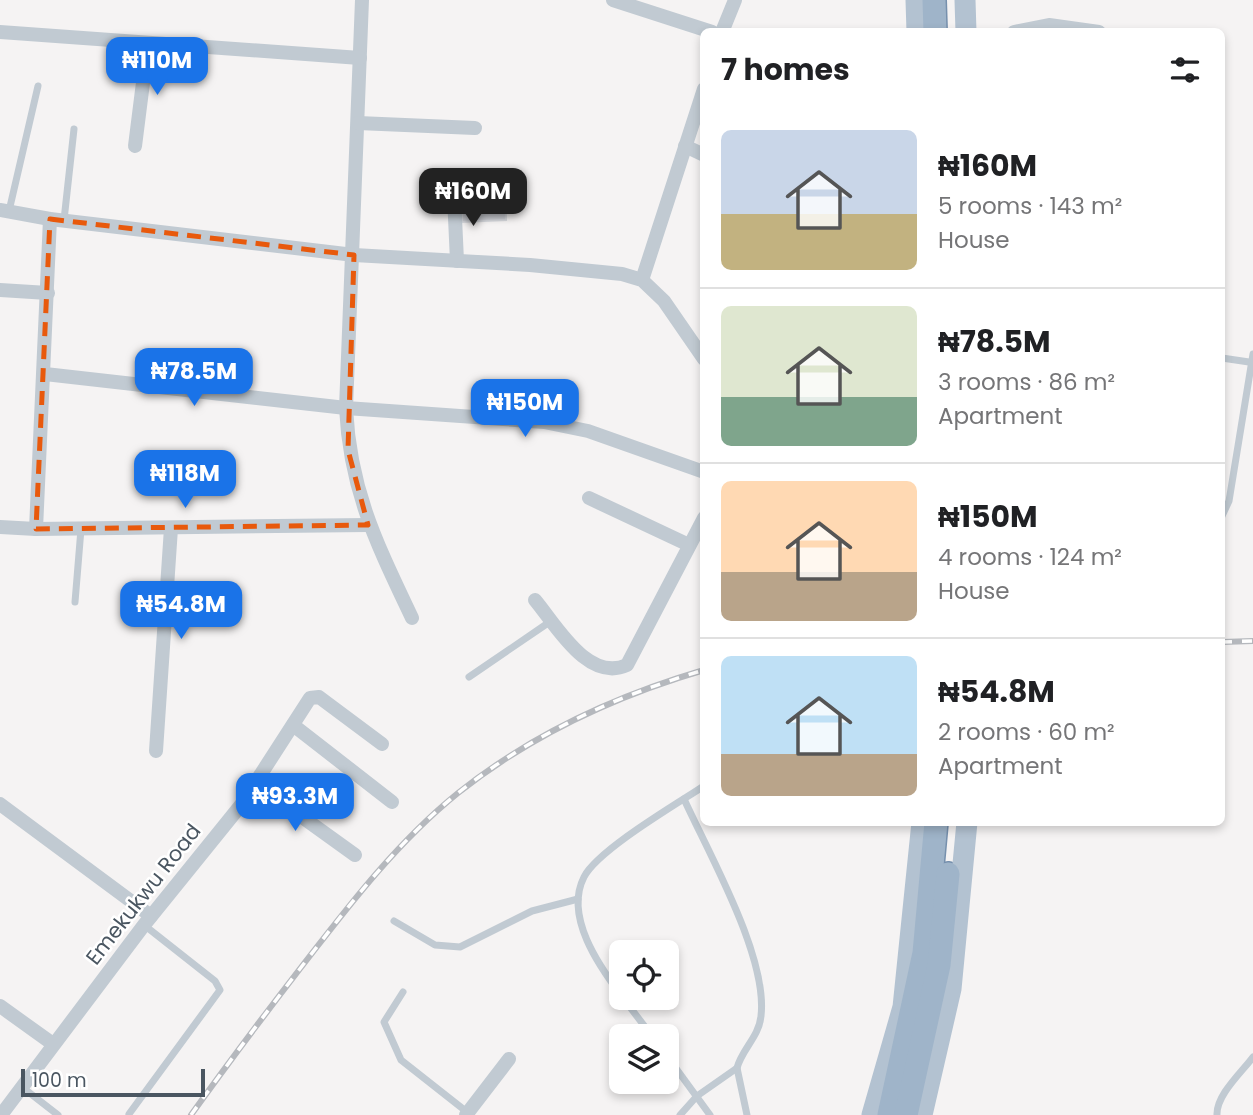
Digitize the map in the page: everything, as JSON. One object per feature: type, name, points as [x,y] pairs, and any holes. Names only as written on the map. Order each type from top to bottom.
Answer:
[{"type":"highway","points":[[921,28],[934,0]]},
{"type":"highway","points":[[948,0],[948,28]]},
{"type":"highway","points":[[889,1115],[925,953],[936,826]]},
{"type":"highway","points":[[906,1115],[939,965],[952,826]]},
{"type":"main road","points":[[916,0],[920,28]]},
{"type":"main road","points":[[965,0],[966,28]]},
{"type":"main road","points":[[872,1115],[903,1007],[922,826]]},
{"type":"main road","points":[[922,1115],[951,989],[967,826]]},
{"type":"street","points":[[362,0],[346,408],[348,450],[368,525],[412,618]]},
{"type":"street","points":[[613,0],[700,28]]},
{"type":"street","points":[[724,28],[735,0]]},
{"type":"street","points":[[1034,28],[1049,25],[1070,28]]},
{"type":"street","points":[[0,32],[360,58]]},
{"type":"street","points":[[135,146],[148,43]]},
{"type":"street","points":[[642,280],[700,101]]},
{"type":"street","points":[[358,123],[475,128]]},
{"type":"street","points":[[685,146],[700,153]]},
{"type":"street","points":[[454,196],[457,261]]},
{"type":"street","points":[[4,211],[57,220],[354,255],[622,274],[642,280],[664,301],[700,353]]},
{"type":"street","points":[[36,529],[48,293],[57,220]]},
{"type":"street","points":[[0,290],[48,293]]},
{"type":"street","points":[[45,374],[346,408],[544,422],[588,431],[700,471]]},
{"type":"street","points":[[589,498],[689,545]]},
{"type":"street","points":[[0,527],[81,529],[368,525]]},
{"type":"street","points":[[535,600],[588,663],[607,669],[627,664],[700,525]]},
{"type":"street","points":[[156,751],[171,528]]},
{"type":"street","name":"Emekukwu Road","points":[[1,1115],[255,783],[310,698],[319,697],[382,744]]},
{"type":"street","points":[[293,725],[392,802]]},
{"type":"street","points":[[255,783],[355,855]]},
{"type":"street","points":[[0,804],[148,920]]},
{"type":"street","points":[[0,1006],[53,1044]]},
{"type":"street","points":[[467,1114],[509,1059]]},
{"type":"lane","points":[[4,211],[38,86]]},
{"type":"lane","points":[[57,220],[74,129]]},
{"type":"lane","points":[[1225,510],[1229,501],[1249,362],[1253,354]]},
{"type":"lane","points":[[1225,358],[1249,362]]},
{"type":"lane","points":[[75,602],[81,529]]},
{"type":"lane","points":[[469,677],[552,620]]},
{"type":"lane","points":[[609,979],[581,925],[578,900],[583,877],[600,859],[700,789]]},
{"type":"lane","points":[[680,1115],[697,1096],[737,1068],[753,1042],[761,1017],[758,974],[744,932],[684,799]]},
{"type":"lane","points":[[394,920],[435,945],[460,947],[532,911],[578,900]]},
{"type":"lane","points":[[129,1114],[220,990],[215,981],[148,920]]},
{"type":"lane","points":[[403,992],[384,1022],[399,1057],[467,1114]]},
{"type":"lane","points":[[1217,1115],[1217,1108],[1225,1093],[1253,1058]]},
{"type":"lane","points":[[737,1068],[747,1115]]},
{"type":"lane","points":[[679,1072],[710,1115]]},
{"type":"lane","points":[[21,1087],[58,1115]]},
{"type":"highlighted area","points":[[50,219],[354,255],[348,450],[368,525],[36,529]]},
{"type":"building","points":[[505,191],[506,220],[462,222],[462,193]]},
{"type":"railway","points":[[1225,642],[1253,641]]},
{"type":"railway","points":[[191,1115],[271,1006],[354,900],[435,812],[486,772],[544,735],[606,705],[700,671]]}]
